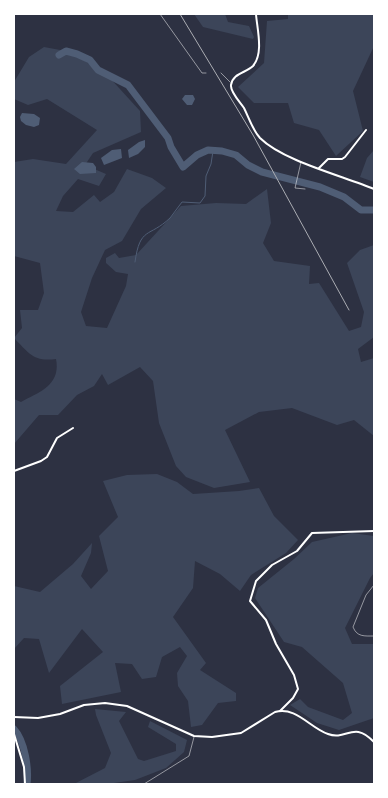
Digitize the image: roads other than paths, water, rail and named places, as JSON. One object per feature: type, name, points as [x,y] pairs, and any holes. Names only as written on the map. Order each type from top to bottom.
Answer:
[{"type":"street","points":[[256,14],[258,58],[253,66],[238,74],[231,83],[231,89],[259,136],[268,144],[301,161],[374,189]]},
{"type":"street","points":[[319,169],[328,159],[342,159],[345,157],[366,130]]},
{"type":"street","points":[[14,471],[47,457],[57,438],[73,428]]},
{"type":"street","points":[[280,711],[293,698],[298,689],[294,675],[276,644],[266,620],[250,601],[256,581],[272,565],[297,551],[312,533],[374,531]]},
{"type":"street","points":[[14,717],[38,718],[60,714],[84,705],[105,703],[127,706],[194,736],[212,738],[241,733],[275,712],[280,711],[297,715],[328,734],[337,736],[359,731],[366,734],[374,742]]},
{"type":"street","points":[[14,734],[22,760],[25,784]]},
{"type":"lane","points":[[160,14],[202,73],[206,73]]},
{"type":"lane","points":[[221,73],[231,83]]},
{"type":"lane","points":[[301,161],[295,188],[305,189]]},
{"type":"lane","points":[[374,584],[366,595],[352,627],[355,632],[362,636],[374,636]]},
{"type":"lane","points":[[144,784],[189,756],[194,736]]},
{"type":"waterway","points":[[59,55],[66,51],[77,54],[90,60],[98,70],[128,85],[168,138],[183,167],[197,155],[208,150],[222,151],[236,155],[248,165],[262,172],[320,187],[344,197],[361,210],[374,210]]},
{"type":"waterway","points":[[135,262],[140,243],[146,234],[170,218],[182,202],[200,203],[205,196],[206,176],[211,164],[213,151]]},
{"type":"waterway","points":[[14,729],[21,741],[25,755],[27,784]]},
{"type":"railway","points":[[180,14],[253,135],[349,310]]}]
